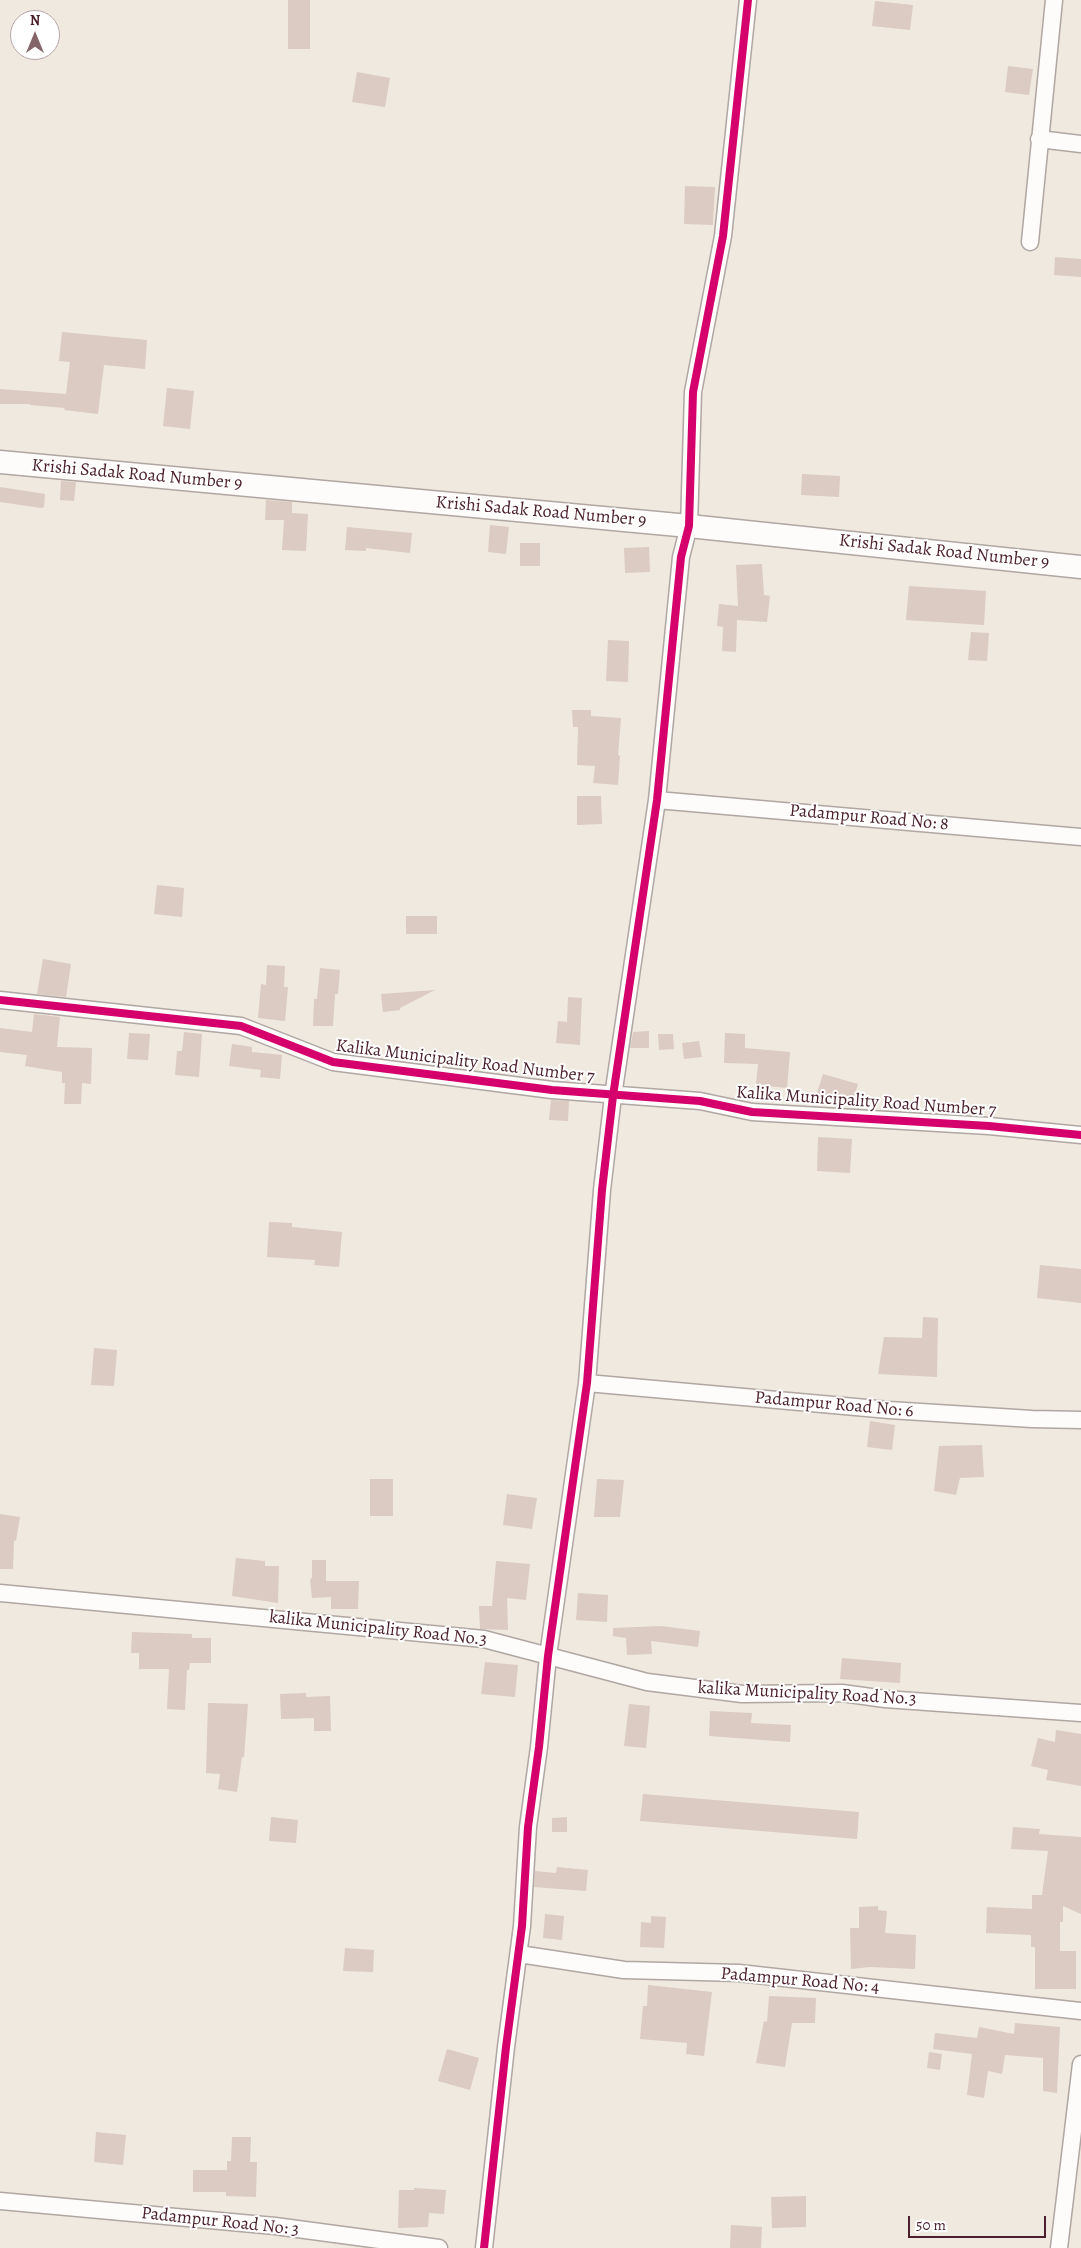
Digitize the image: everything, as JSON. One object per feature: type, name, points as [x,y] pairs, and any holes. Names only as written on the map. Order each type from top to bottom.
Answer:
[{"type":"street","points":[[484,2248],[506,2047],[519,1954],[528,1828],[548,1656],[587,1382],[602,1190],[613,1096],[657,800],[681,557],[689,526],[693,392],[723,236],[748,0]]},
{"type":"street","points":[[1030,242],[1054,0]]},
{"type":"street","points":[[1039,139],[1081,144]]},
{"type":"street","name":"Krishi Sadak Road Number 9","points":[[0,462],[689,526],[1081,566]]},
{"type":"street","name":"Padampur Road No: 8","points":[[657,800],[1081,837]]},
{"type":"street","name":"Kalika Municipality Road Number 7","points":[[0,1000],[241,1026],[333,1062],[613,1096],[700,1101],[752,1112],[989,1126],[1081,1135]]},
{"type":"street","name":"Padampur Road No: 6","points":[[587,1382],[889,1410],[1032,1419],[1081,1420]]},
{"type":"street","name":"kalika Municipality Road No.3","points":[[0,1593],[484,1639],[648,1682],[742,1694],[842,1693],[885,1699],[1081,1713]]},
{"type":"street","name":"Padampur Road No: 4","points":[[519,1954],[624,1970],[738,1973],[1081,2012]]},
{"type":"street","points":[[1059,2248],[1081,2064]]},
{"type":"street","name":"Padampur Road No: 3","points":[[0,2201],[274,2226],[439,2248]]},
{"type":"building","points":[[288,0],[310,0],[310,49],[288,49]]},
{"type":"building","points":[[875,1],[913,5],[910,30],[872,26]]},
{"type":"building","points":[[1008,66],[1033,69],[1029,95],[1005,92]]},
{"type":"building","points":[[357,72],[390,78],[385,107],[352,102]]},
{"type":"building","points":[[685,186],[715,187],[713,225],[684,224]]},
{"type":"building","points":[[1055,257],[1081,259],[1081,277],[1054,275]]},
{"type":"building","points":[[62,332],[147,340],[145,369],[104,365],[98,414],[30,404],[0,404],[0,389],[66,394],[70,362],[59,361]]},
{"type":"building","points":[[167,388],[194,391],[190,429],[163,426]]},
{"type":"building","points":[[802,474],[840,476],[839,497],[801,495]]},
{"type":"building","points":[[61,481],[76,482],[74,501],[60,500]]},
{"type":"building","points":[[0,487],[45,494],[44,507],[0,502]]},
{"type":"building","points":[[266,500],[292,502],[292,513],[308,514],[306,551],[282,550],[284,520],[265,520]]},
{"type":"building","points":[[490,525],[509,527],[506,554],[488,552]]},
{"type":"building","points":[[347,527],[412,533],[410,553],[366,548],[366,551],[345,550]]},
{"type":"building","points":[[520,543],[540,543],[540,566],[520,566]]},
{"type":"building","points":[[649,547],[650,572],[625,573],[624,548]]},
{"type":"building","points":[[762,564],[764,595],[770,596],[767,622],[737,620],[736,652],[722,651],[723,627],[717,626],[719,604],[738,606],[736,565]]},
{"type":"building","points":[[909,586],[986,591],[984,625],[906,620]]},
{"type":"building","points":[[971,632],[989,633],[987,661],[968,660]]},
{"type":"building","points":[[608,640],[629,641],[628,682],[606,681]]},
{"type":"building","points":[[572,710],[591,710],[591,716],[621,718],[618,785],[593,783],[595,766],[577,765],[578,727],[573,727]]},
{"type":"building","points":[[577,796],[601,796],[602,824],[577,825]]},
{"type":"building","points":[[157,885],[184,888],[182,917],[154,914]]},
{"type":"building","points":[[406,916],[437,916],[437,934],[406,934]]},
{"type":"building","points":[[43,959],[71,964],[66,997],[37,994]]},
{"type":"building","points":[[267,965],[285,966],[284,987],[288,987],[285,1021],[258,1018],[261,984],[266,985]]},
{"type":"building","points":[[320,968],[340,970],[338,994],[335,994],[333,1026],[313,1026],[314,999],[317,999]]},
{"type":"building","points":[[435,990],[400,1008],[400,1010],[383,1012],[381,994]]},
{"type":"building","points":[[568,997],[582,998],[580,1045],[556,1043],[558,1021],[567,1022]]},
{"type":"building","points":[[34,1014],[60,1017],[57,1047],[92,1048],[91,1084],[82,1083],[81,1104],[64,1104],[65,1083],[62,1083],[62,1072],[25,1066],[27,1055],[0,1052],[0,1028],[32,1032]]},
{"type":"building","points":[[649,1031],[649,1048],[630,1048],[633,1032]]},
{"type":"building","points":[[184,1032],[202,1034],[199,1077],[175,1075],[177,1051],[182,1051]]},
{"type":"building","points":[[129,1033],[150,1034],[148,1060],[127,1059]]},
{"type":"building","points":[[725,1033],[745,1034],[745,1048],[790,1052],[787,1088],[756,1085],[758,1064],[724,1063]]},
{"type":"building","points":[[658,1034],[673,1034],[674,1049],[659,1050]]},
{"type":"building","points":[[699,1041],[702,1057],[684,1059],[682,1043]]},
{"type":"building","points":[[232,1044],[252,1047],[252,1052],[282,1055],[280,1079],[260,1077],[261,1070],[229,1066]]},
{"type":"building","points":[[823,1074],[858,1084],[851,1107],[816,1096]]},
{"type":"building","points":[[551,1100],[569,1101],[568,1121],[549,1120]]},
{"type":"building","points":[[818,1137],[852,1139],[850,1173],[817,1171]]},
{"type":"building","points":[[269,1222],[292,1223],[292,1227],[342,1232],[339,1267],[314,1265],[315,1260],[267,1257]]},
{"type":"building","points":[[1040,1265],[1081,1269],[1081,1303],[1037,1298]]},
{"type":"building","points":[[923,1317],[938,1318],[937,1377],[878,1374],[884,1337],[922,1338]]},
{"type":"building","points":[[94,1348],[117,1350],[114,1386],[91,1385]]},
{"type":"building","points":[[870,1421],[895,1425],[892,1450],[867,1447]]},
{"type":"building","points":[[982,1445],[984,1477],[960,1478],[956,1495],[934,1491],[939,1446]]},
{"type":"building","points":[[370,1479],[393,1479],[393,1516],[370,1516]]},
{"type":"building","points":[[597,1479],[624,1480],[620,1517],[594,1517]]},
{"type":"building","points":[[507,1494],[537,1498],[532,1529],[503,1525]]},
{"type":"building","points":[[0,1514],[20,1517],[16,1541],[14,1540],[13,1569],[0,1569]]},
{"type":"building","points":[[236,1558],[265,1561],[265,1566],[279,1566],[278,1603],[232,1596]]},
{"type":"building","points":[[312,1560],[326,1560],[326,1581],[359,1581],[358,1609],[331,1609],[331,1597],[312,1598],[310,1579],[312,1578]]},
{"type":"building","points":[[496,1561],[530,1564],[526,1600],[507,1598],[508,1630],[480,1629],[479,1606],[492,1606]]},
{"type":"building","points":[[578,1593],[608,1595],[607,1622],[576,1620]]},
{"type":"building","points":[[661,1626],[700,1631],[698,1647],[651,1641],[652,1654],[627,1655],[626,1638],[613,1636],[613,1628]]},
{"type":"building","points":[[132,1632],[192,1634],[192,1638],[211,1638],[211,1663],[190,1663],[189,1670],[187,1670],[185,1710],[167,1709],[169,1669],[139,1669],[139,1653],[131,1653]]},
{"type":"building","points":[[842,1658],[901,1663],[900,1683],[840,1679]]},
{"type":"building","points":[[485,1662],[518,1665],[515,1697],[481,1694]]},
{"type":"building","points":[[306,1693],[306,1697],[330,1696],[331,1731],[314,1731],[314,1718],[281,1719],[280,1694]]},
{"type":"building","points":[[208,1703],[248,1704],[244,1757],[242,1757],[237,1792],[218,1789],[220,1774],[206,1773]]},
{"type":"building","points":[[629,1704],[650,1706],[646,1748],[624,1746]]},
{"type":"building","points":[[710,1711],[752,1713],[751,1723],[791,1725],[790,1742],[709,1736]]},
{"type":"building","points":[[1056,1730],[1081,1734],[1081,1786],[1046,1780],[1048,1770],[1031,1766],[1038,1738],[1055,1742]]},
{"type":"building","points":[[643,1794],[859,1812],[857,1839],[640,1821]]},
{"type":"building","points":[[271,1817],[298,1820],[296,1843],[269,1841]]},
{"type":"building","points":[[567,1817],[567,1832],[552,1832],[552,1818]]},
{"type":"building","points":[[1013,1827],[1040,1829],[1039,1834],[1081,1837],[1081,1914],[1063,1906],[1063,1922],[1060,1922],[1060,1951],[1076,1951],[1076,1989],[1035,1989],[1035,1947],[1031,1947],[1031,1935],[986,1933],[987,1907],[1032,1909],[1032,1895],[1042,1895],[1048,1851],[1011,1849]]},
{"type":"building","points":[[557,1867],[588,1870],[586,1891],[534,1887],[535,1871],[556,1873]]},
{"type":"building","points":[[878,1906],[878,1910],[887,1911],[885,1933],[916,1935],[915,1969],[870,1967],[851,1969],[850,1928],[859,1928],[859,1907]]},
{"type":"building","points":[[545,1914],[564,1916],[562,1940],[543,1938]]},
{"type":"building","points":[[651,1916],[666,1917],[664,1948],[640,1947],[641,1922],[651,1923]]},
{"type":"building","points":[[345,1948],[374,1950],[373,1972],[343,1971]]},
{"type":"building","points":[[648,1985],[712,1992],[704,2056],[686,2054],[687,2043],[640,2039],[643,2006],[647,2006]]},
{"type":"building","points":[[769,1996],[816,1998],[815,2023],[792,2023],[785,2067],[756,2063],[764,2021],[767,2022]]},
{"type":"building","points":[[1015,2023],[1060,2027],[1057,2093],[1043,2091],[1043,2058],[1005,2055],[1002,2074],[988,2071],[984,2098],[967,2095],[972,2054],[933,2049],[935,2033],[977,2038],[979,2027],[1014,2034]]},
{"type":"building","points":[[447,2049],[479,2058],[470,2090],[438,2081]]},
{"type":"building","points":[[929,2052],[942,2054],[940,2070],[927,2068]]},
{"type":"building","points":[[96,2132],[126,2135],[123,2165],[94,2162]]},
{"type":"building","points":[[232,2137],[251,2137],[250,2162],[257,2162],[256,2197],[226,2196],[226,2192],[193,2192],[193,2170],[227,2170],[227,2161],[231,2161]]},
{"type":"building","points":[[414,2188],[446,2190],[444,2214],[429,2213],[428,2227],[398,2228],[399,2190],[414,2190]]},
{"type":"building","points":[[806,2196],[806,2227],[772,2228],[771,2197]]},
{"type":"building","points":[[731,2225],[762,2227],[761,2248],[730,2248]]},
{"type":"cycle path","points":[[484,2248],[506,2047],[522,1926],[528,1827],[539,1747],[548,1656],[587,1383],[602,1190],[613,1096],[657,800],[681,557],[689,526],[693,392],[723,236],[748,0]]},
{"type":"cycle path","points":[[0,1000],[241,1026],[333,1062],[552,1090],[700,1101],[752,1112],[989,1126],[1081,1135]]}]
